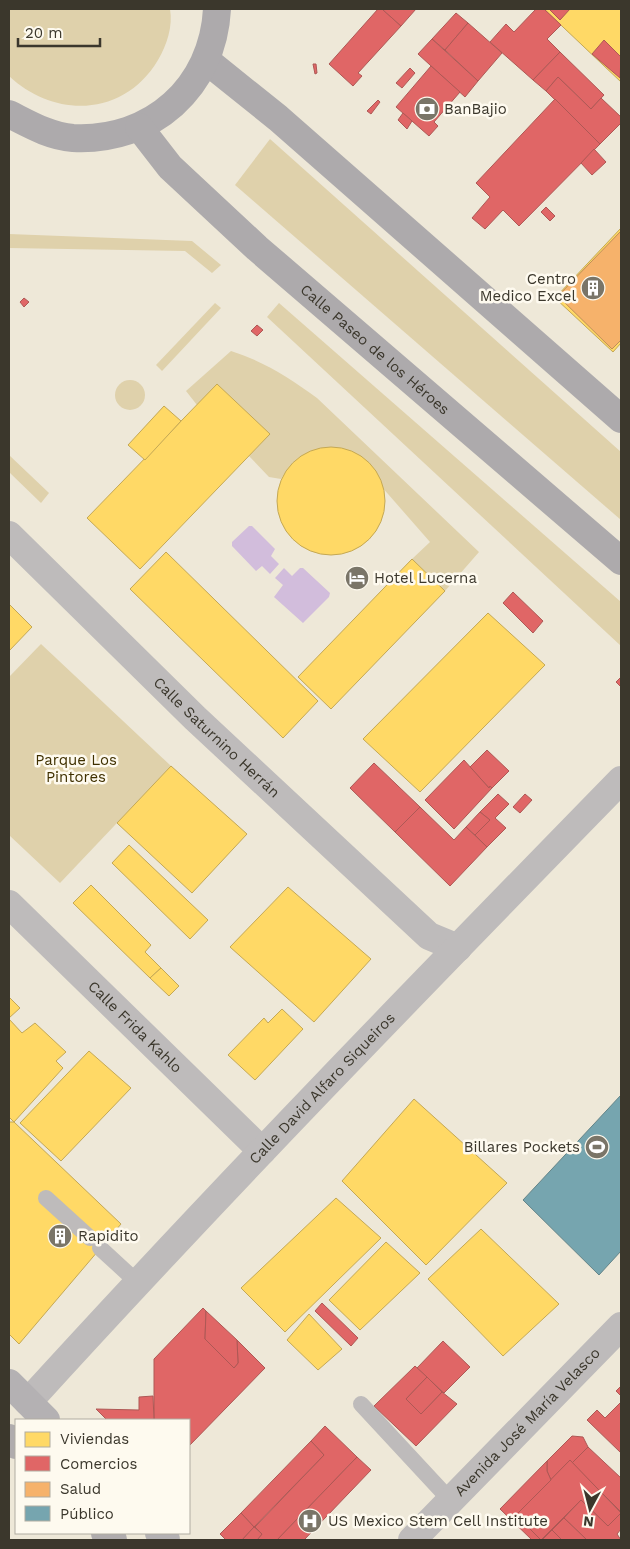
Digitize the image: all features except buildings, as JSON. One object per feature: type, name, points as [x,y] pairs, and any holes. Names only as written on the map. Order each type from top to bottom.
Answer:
[{"type":"main road","points":[[9,114],[38,129],[71,138],[106,137],[139,127],[167,111],[190,88],[206,61],[216,30],[217,9]]},
{"type":"main road","points":[[206,61],[278,118],[621,419]]},
{"type":"main road","name":"Calle Paseo de los Héroes","points":[[139,127],[170,167],[257,248],[621,561]]},
{"type":"street","name":"Calle Saturnino Herrán","points":[[9,536],[188,712],[450,957]]},
{"type":"street","name":"Calle David Alfaro Siqueiros","points":[[28,1402],[137,1282],[621,780]]},
{"type":"street","name":"Calle Frida Kahlo","points":[[9,904],[262,1151]]},
{"type":"street","name":"Avenida José María Velasco","points":[[412,1540],[621,1326]]},
{"type":"lane","points":[[46,1198],[137,1282]]},
{"type":"lane","points":[[361,1404],[451,1501]]},
{"type":"green space","points":[[9,9],[170,9],[171,22],[167,42],[158,60],[144,79],[127,93],[108,101],[88,105],[67,105],[47,100],[27,90],[9,76]]},
{"type":"green space","points":[[270,139],[621,452],[621,520],[235,185]]},
{"type":"green space","points":[[9,234],[192,241],[221,265],[212,273],[185,251],[9,248]]},
{"type":"green space","points":[[215,303],[221,308],[162,371],[156,365]]},
{"type":"green space","points":[[279,303],[621,602],[621,646],[267,317]]},
{"type":"green space","points":[[231,351],[276,371],[317,398],[479,552],[445,591],[412,559],[430,542],[381,486],[377,475],[361,457],[340,449],[316,450],[294,461],[281,479],[269,477],[249,456],[269,434],[197,405],[186,391]]},
{"type":"green space","points":[[130,380],[141,384],[145,395],[141,406],[130,410],[119,406],[115,395],[119,384]]},
{"type":"green space","points":[[9,455],[49,493],[41,503],[9,472]]},
{"type":"green space","name":"Parque Los Pintores","points":[[41,644],[171,766],[60,883],[9,835],[9,677]]},
{"type":"shaded area","points":[[249,526],[252,526],[275,549],[271,556],[279,564],[270,574],[262,566],[256,571],[232,546],[232,542]]},
{"type":"shaded area","points":[[284,568],[292,576],[300,568],[303,568],[330,593],[329,597],[303,623],[274,597],[283,585],[275,578]]},
{"type":"place","name":"BanBajio","points":[[427,109]]},
{"type":"place","name":"Centro Medico Excel","points":[[593,288]]},
{"type":"place","name":"Hotel Lucerna","points":[[357,578]]},
{"type":"place","name":"Billares Pockets","points":[[597,1147]]},
{"type":"place","name":"Rapidito","points":[[60,1236]]},
{"type":"place","name":"US Mexico Stem Cell Institute","points":[[310,1521]]}]
